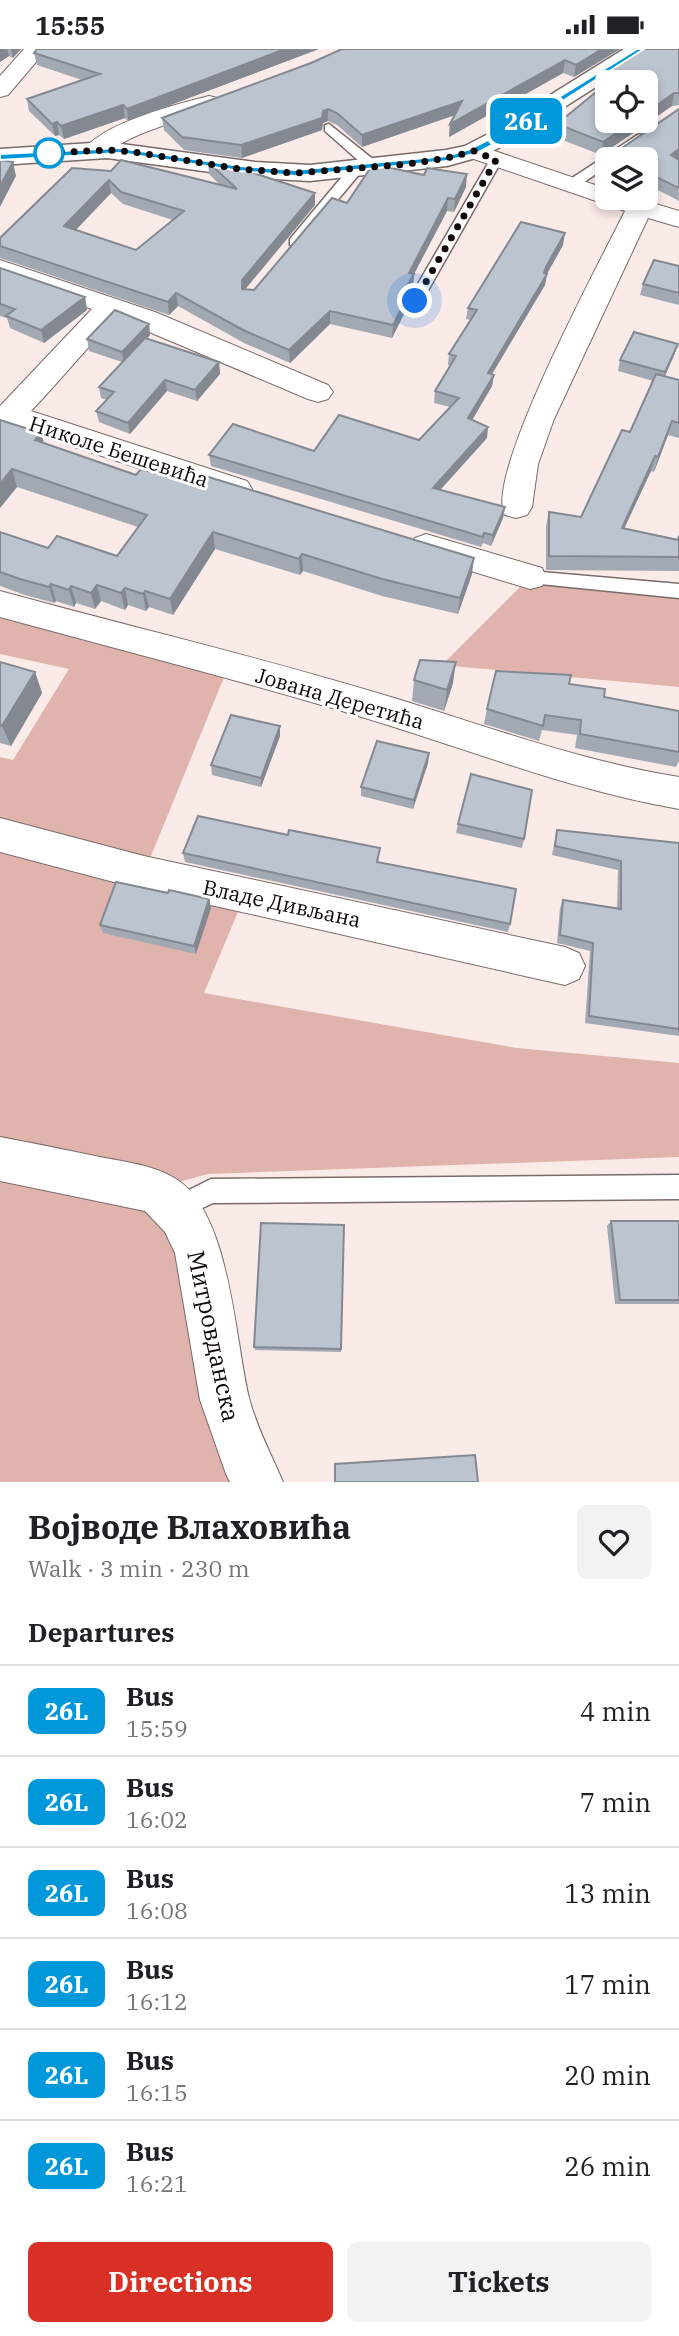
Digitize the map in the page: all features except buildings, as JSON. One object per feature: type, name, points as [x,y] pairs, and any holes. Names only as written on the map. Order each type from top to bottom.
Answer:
[{"type":"street","points":[[485,156],[640,49]]},
{"type":"street","points":[[0,54],[31,55]]},
{"type":"street","points":[[0,90],[31,55]]},
{"type":"street","points":[[96,150],[108,140],[224,97]]},
{"type":"street","points":[[0,157],[96,150],[134,152],[255,170],[302,173],[485,156],[595,193]]},
{"type":"street","points":[[516,507],[523,464],[539,418],[639,210]]},
{"type":"street","points":[[650,210],[679,219]]},
{"type":"street","points":[[0,268],[112,306],[318,393]]},
{"type":"street","name":"Николе Бешевића","points":[[112,306],[68,349],[42,382],[6,420],[266,498]]},
{"type":"street","points":[[398,537],[530,577]]},
{"type":"street","name":"Јована Деретића","points":[[0,604],[393,712],[543,762],[630,785],[679,793]]},
{"type":"street","name":"Владе Дивљана","points":[[0,835],[144,873],[565,966]]},
{"type":"street","name":"Митровданска","points":[[0,1159],[151,1189],[165,1196],[177,1208],[189,1226],[198,1253],[231,1424],[242,1456],[257,1482]]},
{"type":"lane","points":[[285,254],[365,168],[329,128]]},
{"type":"lane","points":[[627,147],[647,133]]},
{"type":"lane","points":[[415,301],[485,156]]},
{"type":"lane","points":[[571,185],[595,169]]},
{"type":"lane","points":[[530,577],[549,581],[648,586],[679,591]]},
{"type":"lane","points":[[177,1208],[188,1200],[211,1191],[679,1187]]},
{"type":"shaded area","points":[[530,577],[679,591],[679,687],[442,665]]},
{"type":"shaded area","points":[[0,604],[229,665],[144,873],[245,895],[204,993],[517,1048],[679,1063],[679,1157],[208,1174],[152,1189],[165,1196],[257,1482],[0,1482],[0,757],[13,760],[69,669],[0,654]]},
{"type":"bus line","name":"26L","points":[[0,157],[96,150],[120,151],[240,169],[295,173],[408,164],[447,158],[474,151],[497,139],[640,49]]},
{"type":"route","points":[[49,153],[107,150],[134,152],[240,169],[295,173],[408,164],[474,151],[496,160],[415,301]]}]
